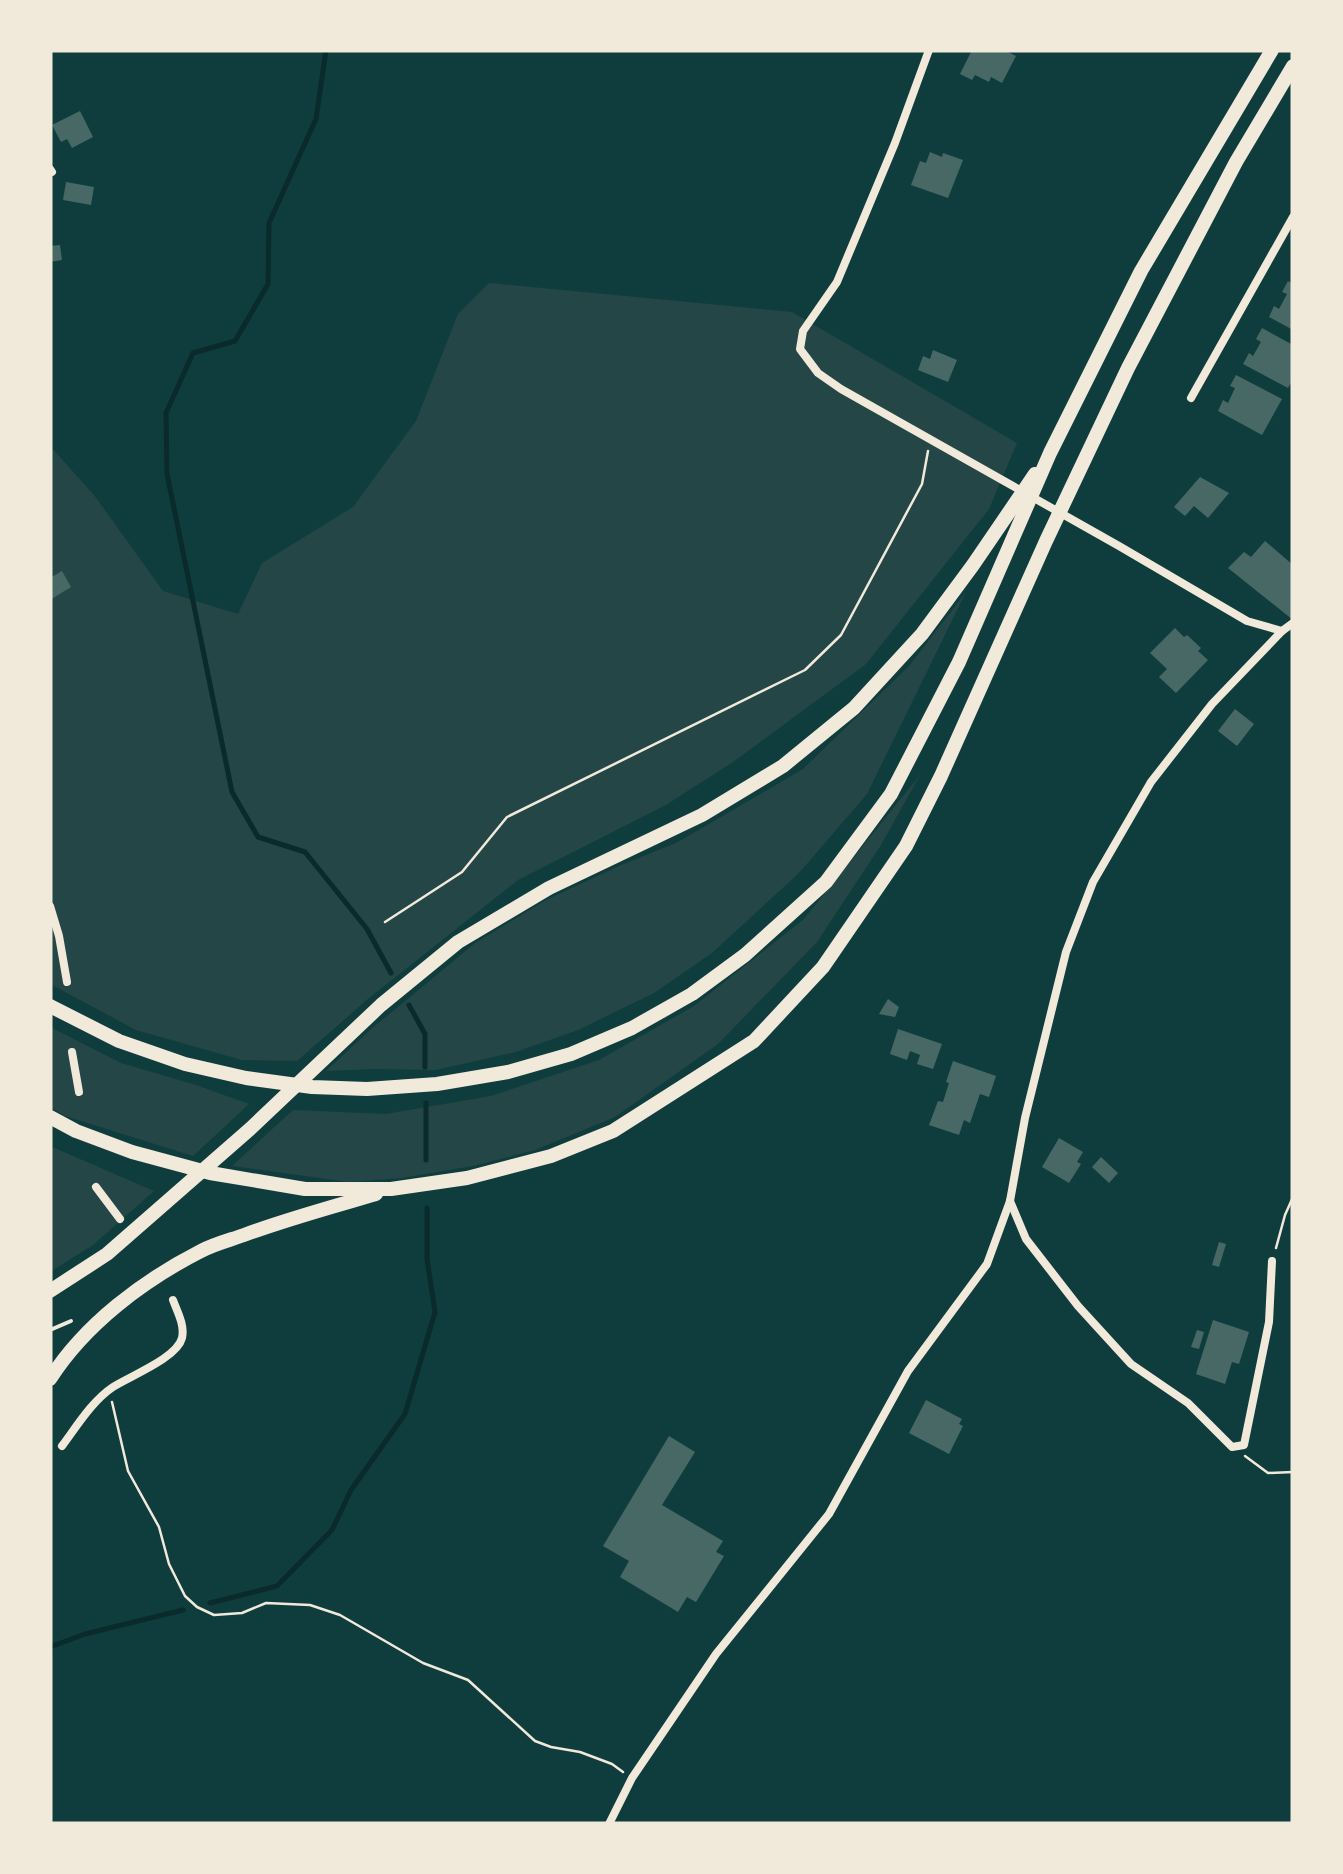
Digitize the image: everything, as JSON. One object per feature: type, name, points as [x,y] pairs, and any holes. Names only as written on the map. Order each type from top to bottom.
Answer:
[{"type":"highway","points":[[50,1006],[119,1041],[185,1064],[246,1078],[367,1089],[437,1084],[508,1072],[571,1054],[632,1028],[692,994],[745,955],[826,882],[890,794],[959,662],[1050,454],[1141,271],[1272,50]]},
{"type":"highway","points":[[50,1379],[100,1320],[202,1250],[283,1220],[391,1189],[467,1178],[551,1156],[613,1132],[754,1042],[823,967],[906,846],[1128,368],[1236,162],[1293,66]]},
{"type":"highway","points":[[50,1291],[107,1254],[250,1129],[380,1005],[458,942],[549,888],[702,815],[783,766],[854,708],[922,634],[1050,454]]},
{"type":"highway","points":[[50,1117],[132,1152],[210,1172],[306,1189],[391,1189]]},
{"type":"street","points":[[929,50],[837,282],[804,331],[800,349],[818,373],[930,440],[1246,621],[1282,630]]},
{"type":"street","points":[[1191,398],[1293,217]]},
{"type":"street","points":[[609,1824],[632,1778],[716,1654],[828,1514],[908,1371],[987,1264],[1010,1200],[1025,1118],[1066,952],[1093,882],[1151,782],[1212,704],[1293,623]]},
{"type":"street","points":[[50,906],[60,936],[67,982]]},
{"type":"street","points":[[72,1052],[79,1092]]},
{"type":"street","points":[[96,1186],[120,1218]]},
{"type":"street","points":[[1010,1200],[1026,1239],[1078,1306],[1131,1364],[1188,1403],[1232,1446],[1244,1444],[1268,1322],[1272,1261]]},
{"type":"street","points":[[62,1446],[109,1389],[177,1348],[182,1324],[173,1300]]},
{"type":"lane","points":[[50,1330],[71,1321]]},
{"type":"path","points":[[386,922],[462,872],[507,818],[805,670],[841,635],[922,484],[930,440]]},
{"type":"path","points":[[1272,1261],[1293,1197]]},
{"type":"path","points":[[109,1389],[128,1471],[159,1527],[169,1564],[185,1596],[197,1607],[214,1615],[242,1613],[266,1602],[310,1605],[340,1615],[422,1663],[468,1680],[536,1741],[612,1764],[632,1778]]},
{"type":"path","points":[[1232,1446],[1268,1473],[1293,1472]]},
{"type":"shaded area","points":[[489,283],[792,312],[1017,443],[989,509],[866,664],[733,762],[666,805],[518,880],[369,998],[297,1061],[242,1060],[136,1030],[50,984],[50,446],[94,495],[163,591],[238,614],[262,563],[353,507],[416,421],[458,314]]},
{"type":"shaded area","points":[[966,592],[867,794],[799,873],[712,953],[654,993],[578,1030],[516,1052],[436,1070],[326,1071],[475,943],[548,899],[678,842],[803,769],[909,666]]},
{"type":"shaded area","points":[[920,775],[881,845],[817,942],[718,1044],[615,1117],[535,1150],[402,1178],[349,1182],[232,1166],[293,1110],[386,1114],[491,1096],[599,1060],[694,1006],[804,919]]},
{"type":"shaded area","points":[[50,1027],[121,1063],[249,1104],[193,1156],[65,1116],[50,1107]]},
{"type":"shaded area","points":[[50,1146],[154,1191],[93,1245],[50,1272]]},
{"type":"building","points":[[972,50],[1004,50],[1016,56],[1002,83],[991,77],[989,82],[975,75],[972,80],[960,74]]},
{"type":"building","points":[[80,111],[93,137],[72,148],[67,139],[61,142],[52,125]]},
{"type":"building","points":[[930,152],[963,160],[948,198],[911,185],[920,161],[926,163]]},
{"type":"building","points":[[66,182],[94,187],[91,205],[63,200]]},
{"type":"building","points":[[60,245],[62,260],[50,262],[50,246]]},
{"type":"building","points":[[1288,281],[1293,284],[1293,330],[1269,317],[1287,294],[1282,292]]},
{"type":"building","points":[[1262,328],[1293,345],[1293,379],[1288,388],[1243,364],[1261,342],[1256,339]]},
{"type":"building","points":[[933,350],[957,360],[948,382],[918,370],[923,356],[930,359]]},
{"type":"building","points":[[1236,375],[1282,399],[1262,435],[1218,411],[1223,400],[1228,403]]},
{"type":"building","points":[[1200,477],[1229,493],[1208,518],[1194,506],[1185,516],[1174,507]]},
{"type":"building","points":[[1265,541],[1293,565],[1293,620],[1228,568],[1244,552],[1251,557]]},
{"type":"building","points":[[62,571],[71,587],[50,600],[50,578]]},
{"type":"building","points":[[1175,628],[1201,648],[1198,651],[1208,660],[1176,693],[1159,677],[1167,669],[1150,653]]},
{"type":"building","points":[[1235,709],[1254,724],[1237,746],[1218,731]]},
{"type":"building","points":[[888,999],[899,1007],[895,1017],[879,1014]]},
{"type":"building","points":[[898,1029],[942,1044],[933,1069],[917,1064],[920,1055],[910,1051],[907,1060],[890,1054]]},
{"type":"building","points":[[953,1061],[996,1076],[989,1097],[980,1094],[970,1123],[964,1120],[959,1135],[929,1125],[938,1101],[943,1102]]},
{"type":"building","points":[[1059,1138],[1083,1152],[1077,1162],[1081,1164],[1069,1183],[1042,1167]]},
{"type":"building","points":[[1101,1157],[1118,1173],[1109,1183],[1092,1167]]},
{"type":"building","points":[[1219,1242],[1226,1244],[1219,1267],[1212,1265]]},
{"type":"building","points":[[1213,1320],[1249,1332],[1239,1364],[1232,1362],[1225,1384],[1196,1374]]},
{"type":"building","points":[[1197,1330],[1204,1332],[1199,1349],[1191,1347]]},
{"type":"building","points":[[926,1400],[962,1419],[959,1424],[963,1426],[949,1454],[909,1433]]},
{"type":"building","points":[[669,1436],[695,1452],[662,1505],[723,1541],[716,1552],[724,1556],[696,1602],[687,1597],[678,1612],[620,1577],[629,1561],[603,1546]]},
{"type":"waterway","points":[[326,50],[316,119],[269,223],[268,284],[235,341],[193,353],[166,413],[167,474],[232,792],[258,837],[305,852],[367,929],[391,973]]},
{"type":"waterway","points":[[409,1005],[425,1034],[425,1067]]},
{"type":"waterway","points":[[426,1103],[426,1160]]},
{"type":"waterway","points":[[210,1603],[277,1586],[332,1530],[351,1490],[405,1414],[435,1312],[427,1259],[427,1208]]},
{"type":"waterway","points":[[50,1647],[85,1634],[183,1610]]}]
